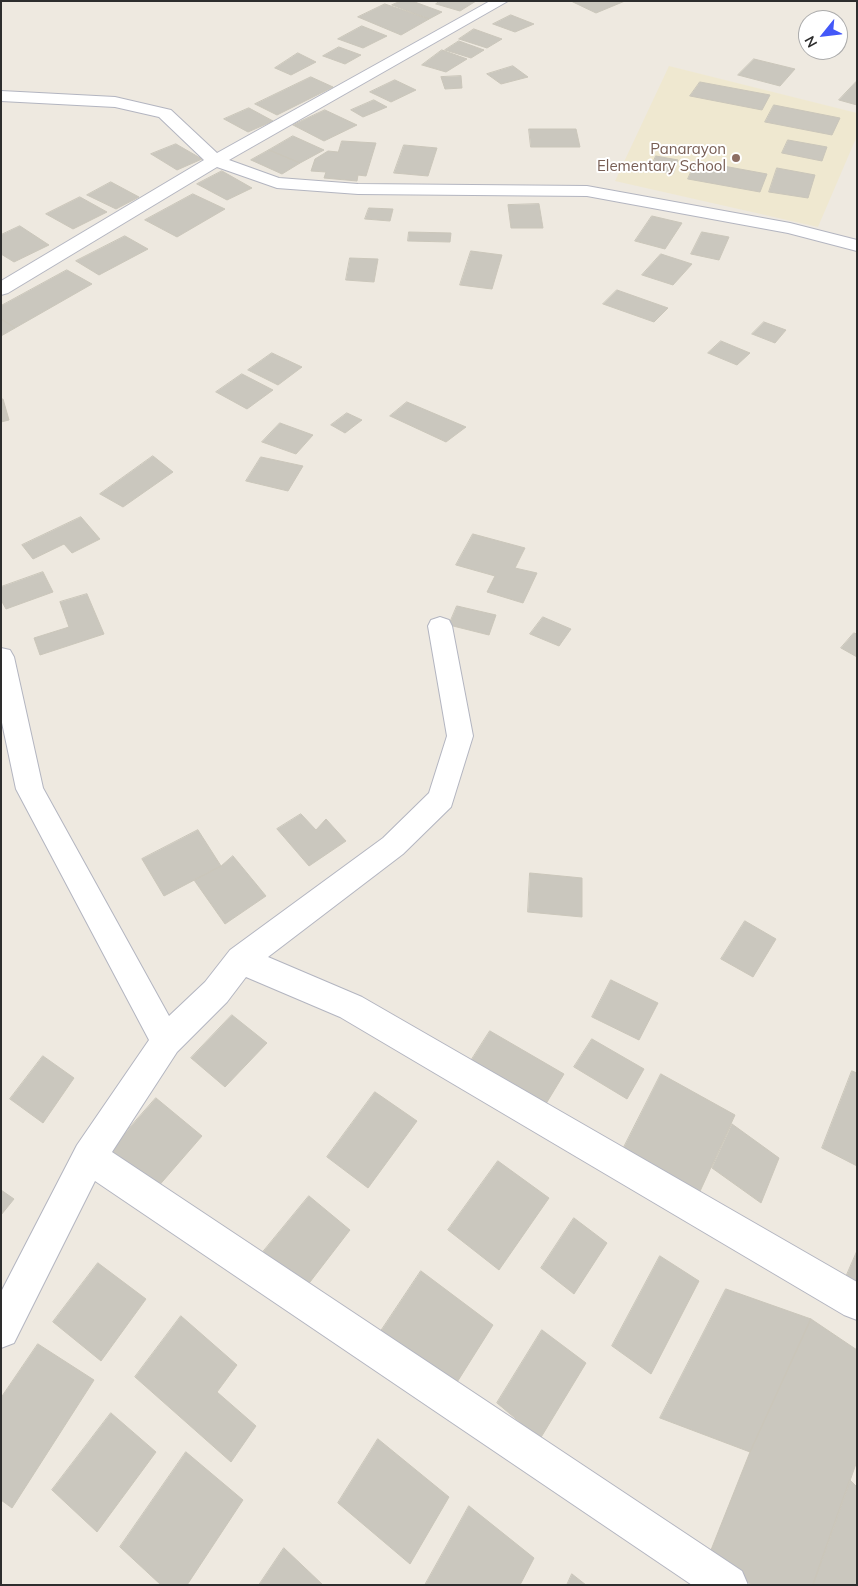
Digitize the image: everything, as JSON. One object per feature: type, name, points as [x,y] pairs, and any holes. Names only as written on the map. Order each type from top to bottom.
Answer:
[{"type":"street","points":[[1,289],[215,161],[501,1]]},
{"type":"street","points":[[1,96],[115,102],[165,113],[215,161],[277,183],[358,189],[587,191],[790,228],[857,246]]},
{"type":"street","points":[[1,1330],[89,1156],[166,1041],[216,992],[241,960],[393,846],[441,799],[460,736],[440,626]]},
{"type":"street","points":[[1,656],[30,789],[166,1041]]},
{"type":"street","points":[[241,960],[351,1007],[857,1302]]},
{"type":"street","points":[[89,1156],[728,1585]]},
{"type":"shaded area","name":"Panarayon Elementary School","points":[[669,66],[857,113],[857,136],[818,227],[615,181]]},
{"type":"building","points":[[401,1],[412,1],[442,12],[429,19],[392,5]]},
{"type":"building","points":[[440,1],[476,1],[460,11],[436,4]]},
{"type":"building","points":[[625,1],[596,13],[573,2]]},
{"type":"building","points":[[385,4],[429,19],[401,35],[358,17]]},
{"type":"building","points":[[511,15],[534,24],[515,32],[493,24]]},
{"type":"building","points":[[362,26],[387,36],[363,48],[338,39]]},
{"type":"building","points":[[474,29],[502,39],[487,48],[459,39]]},
{"type":"building","points":[[459,41],[484,50],[471,58],[445,50]]},
{"type":"building","points":[[339,47],[361,55],[345,64],[323,56]]},
{"type":"building","points":[[442,50],[467,59],[446,72],[422,65]]},
{"type":"building","points":[[298,53],[316,62],[291,75],[275,68]]},
{"type":"building","points":[[754,59],[795,69],[780,86],[738,75]]},
{"type":"building","points":[[513,66],[528,77],[501,84],[487,74]]},
{"type":"building","points":[[461,76],[462,88],[445,89],[441,77]]},
{"type":"building","points":[[311,77],[333,87],[277,115],[255,104]]},
{"type":"building","points":[[395,80],[416,90],[391,102],[370,92]]},
{"type":"building","points":[[700,82],[770,95],[762,110],[690,96]]},
{"type":"building","points":[[856,82],[857,105],[839,100]]},
{"type":"building","points":[[374,100],[387,107],[363,117],[351,110]]},
{"type":"building","points":[[774,105],[840,118],[832,135],[765,122]]},
{"type":"building","points":[[249,108],[273,121],[248,132],[224,119]]},
{"type":"building","points":[[325,110],[357,125],[324,141],[293,125]]},
{"type":"building","points":[[529,129],[576,129],[580,147],[531,147]]},
{"type":"building","points":[[293,136],[324,150],[300,163],[269,150]]},
{"type":"building","points":[[788,140],[827,147],[822,161],[782,153]]},
{"type":"building","points":[[342,141],[376,143],[366,176],[358,175],[357,181],[324,178],[326,172],[311,171],[315,159],[328,151],[338,152]]},
{"type":"building","points":[[176,144],[202,159],[177,170],[151,154]]},
{"type":"building","points":[[404,145],[437,148],[428,176],[394,173]]},
{"type":"building","points":[[269,150],[300,163],[282,174],[251,160]]},
{"type":"building","points":[[656,156],[678,160],[673,174],[650,170]]},
{"type":"building","points":[[696,161],[767,174],[760,192],[688,179]]},
{"type":"building","points":[[777,168],[815,175],[808,198],[769,192]]},
{"type":"building","points":[[222,171],[252,188],[227,200],[197,184]]},
{"type":"building","points":[[111,182],[139,197],[116,209],[87,195]]},
{"type":"building","points":[[193,194],[225,209],[177,237],[145,220]]},
{"type":"building","points":[[80,197],[107,212],[73,229],[46,214]]},
{"type":"building","points":[[539,204],[543,228],[511,228],[508,205]]},
{"type":"building","points":[[369,208],[393,209],[390,221],[365,219]]},
{"type":"building","points":[[652,216],[682,223],[665,249],[635,241]]},
{"type":"building","points":[[20,226],[49,245],[14,262],[1,254],[1,235]]},
{"type":"building","points":[[409,232],[451,233],[450,242],[408,241]]},
{"type":"building","points":[[702,232],[729,237],[719,260],[691,254]]},
{"type":"building","points":[[125,236],[148,249],[99,275],[76,261]]},
{"type":"building","points":[[471,251],[502,255],[492,289],[460,285]]},
{"type":"building","points":[[661,254],[692,264],[673,285],[642,275]]},
{"type":"building","points":[[350,258],[378,259],[374,282],[346,280]]},
{"type":"building","points":[[67,270],[92,284],[15,328],[1,319],[1,306]]},
{"type":"building","points":[[617,290],[668,308],[654,322],[603,304]]},
{"type":"building","points":[[1,319],[15,328],[1,336]]},
{"type":"building","points":[[764,322],[786,330],[775,343],[752,334]]},
{"type":"building","points":[[721,341],[750,353],[737,365],[708,353]]},
{"type":"building","points":[[272,353],[302,367],[278,385],[248,370]]},
{"type":"building","points":[[242,374],[273,390],[247,409],[216,392]]},
{"type":"building","points":[[1,399],[3,399],[9,420],[1,422]]},
{"type":"building","points":[[407,402],[466,427],[446,442],[390,416]]},
{"type":"building","points":[[347,413],[362,420],[345,433],[331,425]]},
{"type":"building","points":[[280,423],[313,435],[296,454],[262,442]]},
{"type":"building","points":[[153,456],[173,472],[123,507],[100,494]]},
{"type":"building","points":[[261,457],[303,466],[288,491],[246,481]]},
{"type":"building","points":[[81,517],[100,539],[72,553],[64,544],[33,559],[22,545]]},
{"type":"building","points":[[473,534],[525,548],[515,568],[537,573],[523,603],[487,592],[495,576],[456,565]]},
{"type":"building","points":[[43,572],[53,592],[6,609],[1,600],[1,587]]},
{"type":"building","points":[[87,594],[104,634],[40,655],[34,638],[69,627],[60,602]]},
{"type":"building","points":[[457,606],[496,615],[489,635],[449,625]]},
{"type":"building","points":[[543,617],[571,629],[559,646],[530,634]]},
{"type":"building","points":[[854,633],[857,634],[857,657],[841,648]]},
{"type":"building","points":[[301,814],[316,830],[326,819],[346,841],[309,866],[277,829]]},
{"type":"building","points":[[198,830],[221,866],[164,896],[142,859]]},
{"type":"building","points":[[233,856],[266,896],[225,924],[194,880],[221,866]]},
{"type":"building","points":[[530,873],[582,878],[582,917],[528,912]]},
{"type":"building","points":[[745,921],[776,939],[753,977],[721,959]]},
{"type":"building","points":[[611,980],[658,1003],[639,1040],[592,1017]]},
{"type":"building","points":[[232,1015],[267,1043],[225,1087],[191,1058]]},
{"type":"building","points":[[490,1031],[564,1074],[541,1112],[467,1067]]},
{"type":"building","points":[[592,1039],[644,1069],[627,1099],[574,1067]]},
{"type":"building","points":[[43,1056],[74,1078],[43,1123],[10,1099]]},
{"type":"building","points":[[852,1071],[857,1073],[857,1166],[822,1148]]},
{"type":"building","points":[[661,1074],[735,1115],[696,1200],[619,1157]]},
{"type":"building","points":[[375,1092],[417,1121],[368,1188],[327,1157]]},
{"type":"building","points":[[156,1098],[202,1136],[150,1196],[104,1157]]},
{"type":"building","points":[[732,1124],[779,1158],[761,1203],[712,1168]]},
{"type":"building","points":[[498,1161],[549,1198],[499,1270],[448,1230]]},
{"type":"building","points":[[1,1190],[14,1199],[1,1215]]},
{"type":"building","points":[[309,1196],[350,1230],[300,1295],[258,1258]]},
{"type":"building","points":[[574,1218],[607,1243],[574,1294],[541,1268]]},
{"type":"building","points":[[857,1251],[857,1284],[846,1277]]},
{"type":"building","points":[[660,1256],[699,1281],[651,1374],[612,1346]]},
{"type":"building","points":[[98,1263],[146,1299],[101,1361],[53,1322]]},
{"type":"building","points":[[421,1271],[493,1325],[449,1395],[377,1337]]},
{"type":"building","points":[[726,1289],[811,1319],[750,1452],[660,1418]]},
{"type":"building","points":[[181,1316],[237,1365],[217,1392],[256,1426],[231,1462],[135,1377]]},
{"type":"building","points":[[811,1319],[857,1350],[857,1461],[813,1585],[752,1585],[709,1555],[750,1452]]},
{"type":"building","points":[[542,1330],[586,1363],[540,1439],[497,1403]]},
{"type":"building","points":[[38,1344],[94,1380],[12,1508],[1,1500],[1,1398]]},
{"type":"building","points":[[111,1413],[156,1452],[97,1532],[52,1490]]},
{"type":"building","points":[[378,1439],[449,1497],[410,1564],[338,1503]]},
{"type":"building","points":[[186,1452],[243,1500],[187,1585],[161,1585],[120,1547]]},
{"type":"building","points":[[850,1480],[857,1487],[857,1585],[813,1585]]},
{"type":"building","points":[[469,1506],[534,1558],[520,1585],[425,1585]]},
{"type":"building","points":[[284,1548],[323,1585],[259,1585]]},
{"type":"building","points":[[572,1574],[586,1585],[567,1585]]},
{"type":"place","name":"Panarayon Elementary School","points":[[736,158]]}]
